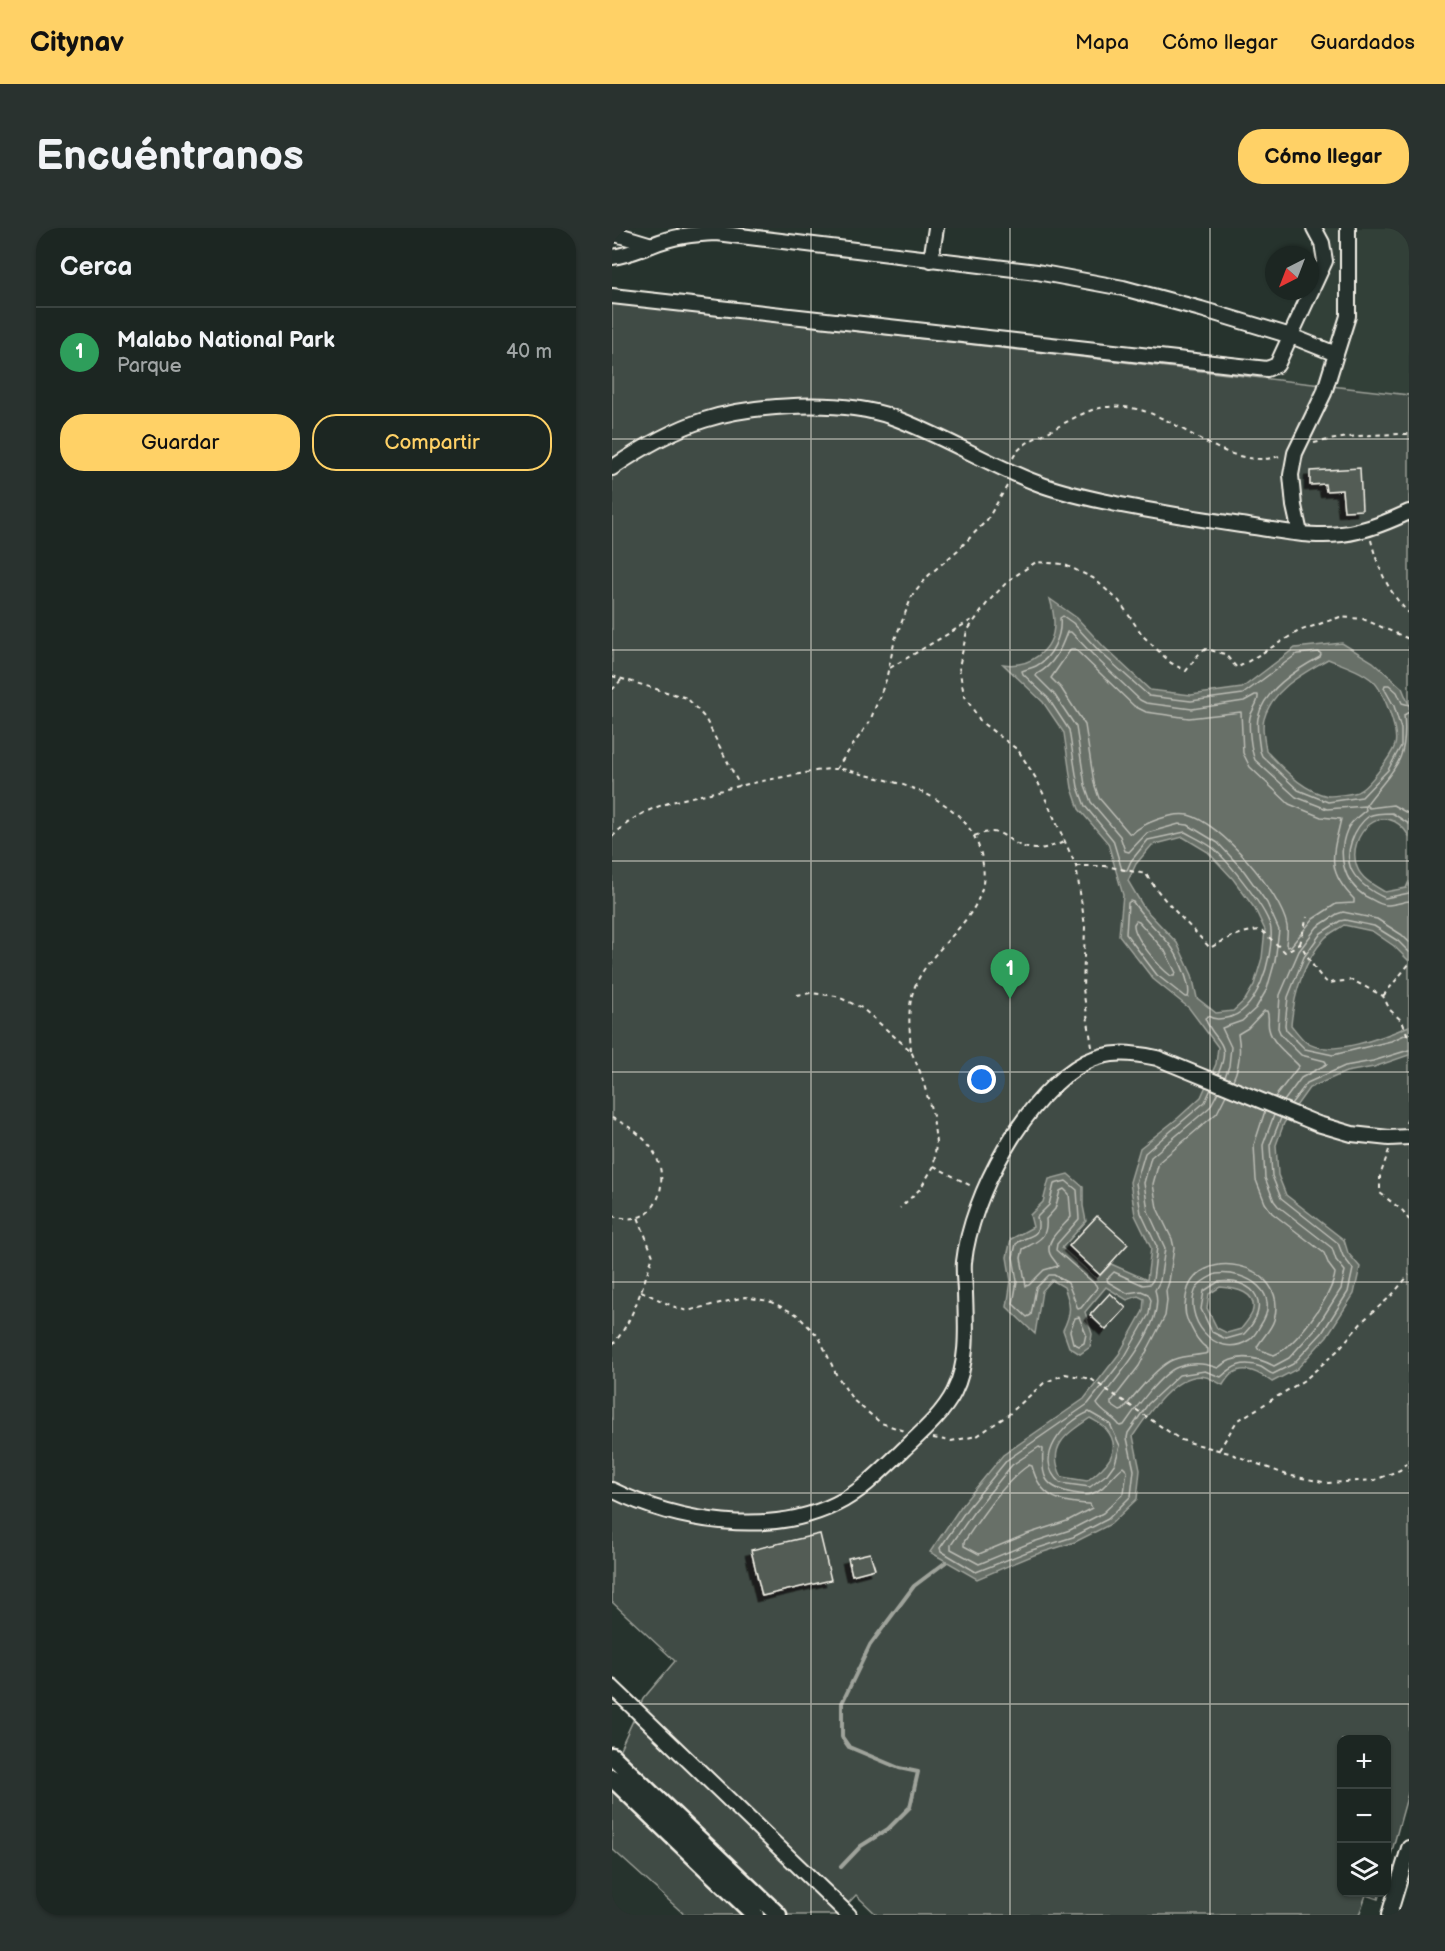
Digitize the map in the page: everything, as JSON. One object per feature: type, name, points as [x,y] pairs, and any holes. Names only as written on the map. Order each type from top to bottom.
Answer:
[{"type":"main road","points":[[612,1756],[778,1915]]},
{"type":"main road","points":[[612,1778],[755,1915]]},
{"type":"street","points":[[931,260],[936,228]]},
{"type":"street","points":[[612,296],[1266,369],[1277,365],[1325,261],[1322,243],[1314,228]]},
{"type":"street","points":[[1300,533],[1291,475],[1295,453],[1324,393],[1348,316],[1348,228]]},
{"type":"street","points":[[612,233],[652,245]]},
{"type":"street","points":[[612,257],[628,255],[652,245],[693,234],[717,233],[1037,272],[1123,288],[1174,301],[1291,336],[1336,354]]},
{"type":"street","points":[[612,468],[677,431],[734,412],[798,405],[843,407],[890,416],[937,435],[1038,484],[1085,497],[1223,523],[1322,535],[1356,532],[1385,523],[1409,512]]},
{"type":"street","points":[[612,1490],[661,1510],[720,1521],[747,1523],[786,1520],[815,1513],[838,1503],[871,1479],[917,1436],[945,1406],[954,1392],[965,1346],[964,1264],[968,1239],[974,1214],[995,1167],[1019,1127],[1048,1093],[1068,1074],[1088,1061],[1110,1054],[1131,1052],[1157,1058],[1318,1124],[1352,1134],[1405,1137]]},
{"type":"street","points":[[612,1687],[849,1915]]},
{"type":"street","points":[[1389,1915],[1409,1848]]},
{"type":"path","points":[[836,769],[870,721],[888,669],[895,639],[912,596],[929,575],[958,550],[987,520],[1008,483],[1008,470],[1016,453],[1028,442],[1099,408],[1134,407],[1174,423],[1212,447],[1240,456],[1263,459],[1295,453],[1313,443],[1341,437],[1409,434]]},
{"type":"path","points":[[1368,528],[1375,559],[1388,585],[1409,613]]},
{"type":"path","points":[[1094,1059],[1083,989],[1085,926],[1076,866],[1037,780],[1018,750],[981,722],[963,695],[958,667],[968,631],[988,602],[1010,580],[1036,562],[1063,564],[1093,578],[1119,601],[1143,636],[1172,663],[1186,671],[1198,655],[1206,649],[1225,654],[1237,668],[1299,631],[1340,617],[1363,619],[1409,639]]},
{"type":"path","points":[[888,669],[978,617]]},
{"type":"path","points":[[612,676],[687,698],[705,717],[740,786]]},
{"type":"path","points":[[612,690],[622,678]]},
{"type":"path","points":[[612,837],[624,825],[642,813],[681,799],[836,769],[900,782],[928,794],[952,809],[969,825],[984,865],[984,889],[974,908],[923,969],[912,993],[909,1013],[911,1051],[921,1074],[933,1116],[936,1143],[934,1166],[920,1189],[900,1209]]},
{"type":"path","points":[[974,836],[987,831],[1004,834],[1025,848],[1041,850],[1065,842]]},
{"type":"path","points":[[1076,866],[1105,866],[1146,874],[1170,908],[1210,948],[1224,940],[1250,931],[1261,930],[1285,951],[1300,944]]},
{"type":"path","points":[[1307,917],[1300,944],[1314,964],[1319,976],[1328,983],[1352,980],[1383,996],[1390,1011],[1401,1021],[1409,1039]]},
{"type":"path","points":[[1383,996],[1409,964]]},
{"type":"path","points":[[797,995],[811,993],[836,996],[862,1008],[911,1051]]},
{"type":"path","points":[[612,1118],[625,1123],[644,1139],[658,1161],[662,1185],[656,1205],[638,1217],[626,1219],[612,1216]]},
{"type":"path","points":[[1405,1137],[1390,1149],[1380,1176],[1380,1193],[1403,1211],[1409,1220]]},
{"type":"path","points":[[934,1166],[983,1193]]},
{"type":"path","points":[[612,1345],[634,1308],[653,1256],[638,1217]]},
{"type":"path","points":[[1219,1450],[1237,1421],[1306,1379],[1337,1351],[1409,1275]]},
{"type":"path","points":[[641,1291],[687,1311],[745,1297],[769,1301],[796,1314],[819,1337],[836,1374],[853,1400],[881,1423],[917,1436],[951,1441],[977,1436],[1008,1415],[1044,1383],[1065,1374],[1091,1379],[1182,1440],[1219,1450],[1287,1475],[1328,1483],[1375,1480],[1400,1470],[1409,1460]]},
{"type":"shaded area","points":[[1320,228],[1409,228],[1409,395],[1274,380],[1311,300],[1319,300],[1319,282],[1333,252]]},
{"type":"shaded area","points":[[612,303],[1409,395],[1409,1790],[1391,1855],[1391,1735],[1337,1735],[1337,1897],[1365,1897],[1359,1915],[877,1915],[856,1895],[837,1915],[685,1915],[612,1849],[612,1766],[643,1699],[675,1661],[612,1602]]},
{"type":"water","points":[[1050,599],[1077,618],[1150,690],[1191,695],[1242,688],[1295,648],[1342,643],[1373,662],[1402,688],[1409,705],[1409,836],[1399,825],[1389,819],[1379,820],[1370,824],[1362,833],[1355,855],[1357,867],[1362,875],[1385,892],[1406,888],[1409,881],[1409,961],[1394,946],[1372,931],[1344,925],[1326,937],[1310,958],[1297,990],[1291,1025],[1306,1042],[1316,1047],[1328,1048],[1357,1044],[1409,1026],[1409,1055],[1374,1067],[1346,1072],[1309,1088],[1284,1123],[1276,1145],[1278,1175],[1286,1195],[1344,1240],[1348,1253],[1360,1267],[1354,1294],[1327,1336],[1297,1369],[1272,1382],[1258,1373],[1247,1370],[1237,1371],[1223,1385],[1208,1378],[1195,1377],[1184,1380],[1164,1396],[1133,1436],[1140,1470],[1137,1499],[1111,1524],[1075,1542],[1034,1555],[977,1579],[930,1552],[962,1505],[1003,1455],[1084,1399],[1119,1354],[1143,1311],[1144,1299],[1138,1296],[1127,1300],[1106,1287],[1085,1312],[1092,1334],[1090,1347],[1080,1354],[1069,1347],[1063,1330],[1070,1308],[1064,1287],[1052,1280],[1042,1291],[1035,1334],[1007,1307],[1011,1281],[1007,1257],[1011,1239],[1033,1227],[1030,1215],[1043,1202],[1049,1179],[1068,1174],[1083,1187],[1086,1221],[1062,1248],[1097,1279],[1111,1264],[1147,1280],[1151,1248],[1135,1215],[1130,1182],[1140,1148],[1201,1097],[1216,1064],[1218,1047],[1189,1008],[1153,979],[1119,935],[1123,895],[1108,843],[1079,809],[1072,788],[1064,733],[1043,702],[1003,664],[1013,665],[1031,660],[1045,649],[1053,632],[1054,619]],"holes":[[[1328,659],[1368,677],[1381,693],[1395,730],[1395,745],[1374,777],[1357,792],[1328,796],[1310,789],[1294,778],[1266,751],[1263,727],[1268,708],[1281,691],[1299,676]],[[1183,837],[1208,852],[1233,879],[1255,909],[1265,930],[1262,958],[1254,985],[1245,1000],[1233,1011],[1216,1013],[1197,998],[1192,975],[1177,943],[1144,908],[1128,881],[1136,864],[1152,845]],[[1220,1287],[1239,1290],[1249,1296],[1252,1300],[1252,1313],[1241,1329],[1227,1333],[1217,1328],[1207,1308],[1209,1294]],[[1090,1418],[1099,1423],[1106,1429],[1113,1445],[1113,1452],[1105,1465],[1087,1481],[1062,1477],[1056,1457],[1061,1442]]]},
{"type":"building","points":[[1360,468],[1362,510],[1344,511],[1342,490],[1326,491],[1325,484],[1310,485],[1310,471]]},
{"type":"building","points":[[1097,1216],[1128,1244],[1100,1275],[1069,1246]]},
{"type":"building","points":[[1110,1293],[1126,1308],[1106,1330],[1090,1315]]},
{"type":"building","points":[[820,1534],[831,1580],[762,1596],[751,1550]]},
{"type":"building","points":[[870,1553],[875,1569],[852,1575],[848,1558]]},
{"type":"waterway","points":[[841,1867],[861,1846],[888,1829],[910,1807],[918,1772],[899,1768],[849,1747],[842,1737],[842,1703],[870,1645],[914,1586],[946,1562]]},
{"type":"place","name":"Malabo National Park","points":[[1010,999]]}]
